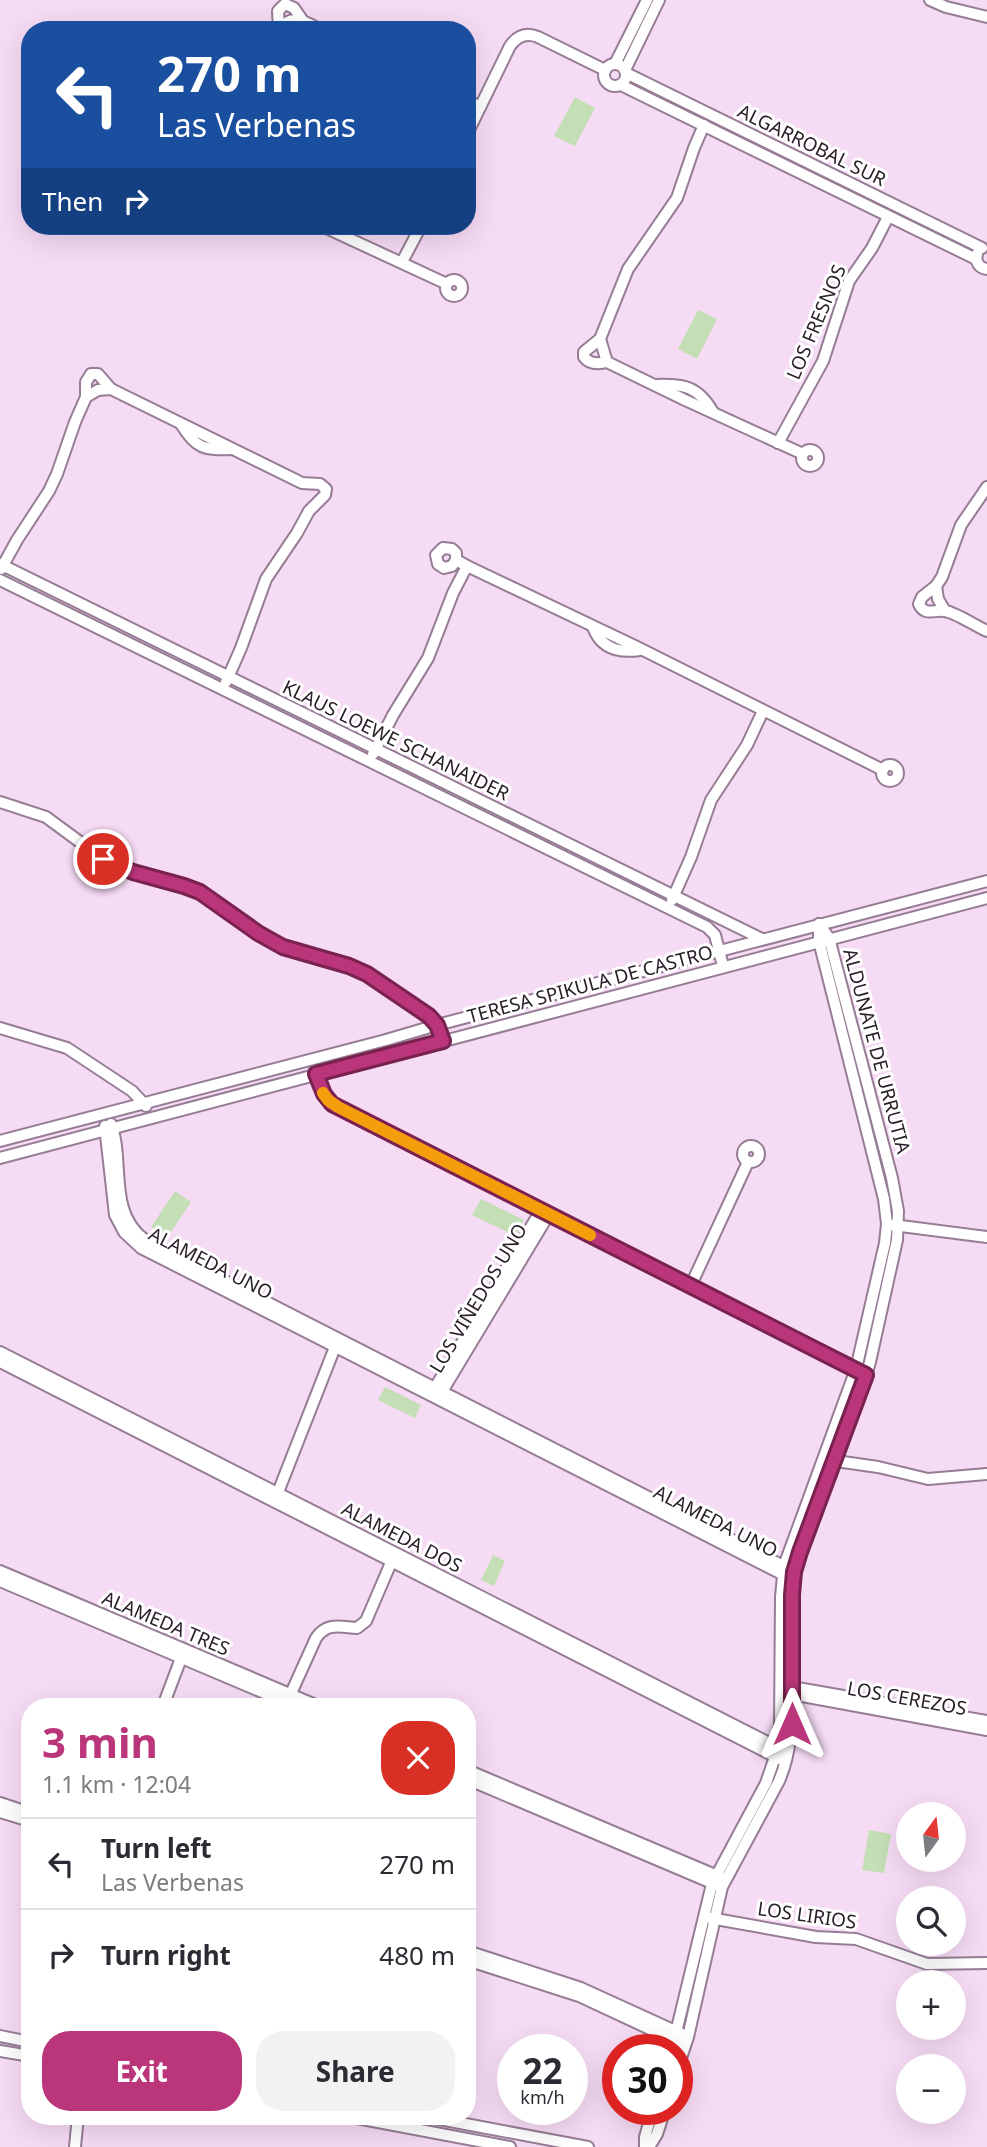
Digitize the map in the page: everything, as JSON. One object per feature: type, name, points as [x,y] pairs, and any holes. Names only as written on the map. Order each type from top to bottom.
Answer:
[{"type":"street","points":[[618,69],[647,0]]},
{"type":"street","points":[[618,69],[659,0]]},
{"type":"street","points":[[930,0],[987,17]]},
{"type":"street","points":[[279,21],[278,11],[283,4],[291,5],[303,21]]},
{"type":"street","points":[[288,21],[303,21]]},
{"type":"street","name":"ALGARROBAL SUR","points":[[480,107],[510,46],[522,35],[530,34],[618,69],[984,247]]},
{"type":"street","points":[[618,69],[625,81],[621,85]]},
{"type":"street","name":"ALGARROBAL SUR","points":[[618,69],[604,76],[608,85],[621,85],[704,125],[976,259],[981,267],[987,269]]},
{"type":"street","points":[[476,105],[480,107],[476,115]]},
{"type":"street","points":[[704,125],[677,198],[628,269],[600,339],[586,349],[584,357],[592,363],[607,362],[656,385],[689,387],[702,397],[713,412],[803,454]]},
{"type":"street","name":"LOS FRESNOS","points":[[778,443],[823,361],[849,281],[872,248],[888,217]]},
{"type":"street","points":[[345,235],[446,284]]},
{"type":"street","points":[[402,262],[416,235]]},
{"type":"street","points":[[976,259],[977,253],[984,247]]},
{"type":"street","points":[[600,339],[607,362]]},
{"type":"street","points":[[1,567],[54,482],[86,397],[86,382],[90,374],[100,375],[111,389],[181,424],[190,438],[202,448],[232,449],[302,483],[320,484],[326,489],[325,495],[309,511],[266,579],[241,648],[222,689]]},
{"type":"street","points":[[86,397],[98,390],[111,389]]},
{"type":"street","points":[[302,483],[309,495],[309,511]]},
{"type":"street","points":[[987,488],[961,525],[948,566],[936,586],[922,597],[920,607],[925,612],[945,611],[987,631]]},
{"type":"street","points":[[370,761],[393,715],[428,658],[462,563],[593,627],[599,639],[611,649],[640,650],[883,769]]},
{"type":"street","name":"KLAUS LOEWE SCHANAIDER","points":[[1,567],[762,939]]},
{"type":"street","name":"KLAUS LOEWE SCHANAIDER","points":[[0,580],[710,929],[715,935],[723,966]]},
{"type":"street","points":[[936,586],[938,599],[945,611]]},
{"type":"street","points":[[668,908],[691,857],[711,800],[747,745],[762,711]]},
{"type":"street","points":[[0,802],[46,817],[103,859],[117,866],[200,892],[274,943],[362,971],[420,1009],[437,1025],[443,1041]]},
{"type":"street","name":"TERESA SPIKULA DE CASTRO","points":[[0,1141],[987,881]]},
{"type":"street","name":"TERESA SPIKULA DE CASTRO","points":[[0,1158],[987,898]]},
{"type":"street","name":"ALDUNATE DE URRUTIA","points":[[680,2034],[719,1882],[782,1755],[780,1725],[786,1689],[788,1573],[861,1372],[884,1249],[893,1222],[883,1191],[819,924]]},
{"type":"street","points":[[762,939],[768,955]]},
{"type":"street","points":[[0,1028],[67,1048],[127,1087],[144,1102],[150,1118]]},
{"type":"street","points":[[312,1060],[324,1094],[338,1107],[861,1372]]},
{"type":"street","name":"ALAMEDA UNO","points":[[106,1113],[113,1208],[120,1226],[135,1244],[337,1343],[788,1573]]},
{"type":"street","points":[[691,1285],[748,1162]]},
{"type":"street","name":"LOS VIÑEDOS UNO","points":[[436,1394],[545,1212]]},
{"type":"street","points":[[893,1222],[987,1230]]},
{"type":"street","points":[[893,1222],[987,1237]]},
{"type":"street","points":[[276,1498],[337,1343]]},
{"type":"street","name":"ALAMEDA DOS","points":[[0,1352],[276,1498],[782,1755]]},
{"type":"street","name":"ALAMEDA DOS","points":[[0,1362],[276,1498]]},
{"type":"street","points":[[828,1460],[878,1467],[928,1479],[987,1474]]},
{"type":"street","points":[[292,1698],[316,1638],[322,1630],[335,1625],[357,1628],[366,1621],[393,1558]]},
{"type":"street","name":"ALAMEDA TRES","points":[[0,1571],[284,1698]]},
{"type":"street","name":"ALAMEDA TRES","points":[[0,1581],[183,1654]]},
{"type":"street","points":[[166,1698],[183,1654]]},
{"type":"street","name":"LOS CEREZOS","points":[[786,1689],[987,1721]]},
{"type":"street","name":"LOS CEREZOS","points":[[786,1689],[987,1730]]},
{"type":"street","points":[[476,1774],[719,1882]]},
{"type":"street","points":[[476,1783],[719,1882]]},
{"type":"street","points":[[0,1804],[21,1810]]},
{"type":"street","points":[[0,1812],[21,1818]]},
{"type":"street","name":"LOS LIRIOS","points":[[709,1918],[816,1937],[856,1939],[927,1964],[987,1963]]},
{"type":"street","points":[[476,1954],[580,1988],[668,2034]]},
{"type":"street","points":[[476,1963],[565,1991],[665,2034]]},
{"type":"street","points":[[0,2036],[21,2040]]},
{"type":"street","points":[[0,2051],[21,2054]]},
{"type":"street","points":[[75,2147],[77,2125]]},
{"type":"street","points":[[394,2125],[510,2147]]},
{"type":"street","points":[[471,2125],[588,2147]]},
{"type":"street","points":[[647,2147],[645,2137],[648,2125]]},
{"type":"street","points":[[647,2147],[660,2125]]},
{"type":"green space","points":[[575,97],[595,108],[575,146],[554,136]]},
{"type":"green space","points":[[698,310],[717,319],[697,359],[678,349]]},
{"type":"green space","points":[[175,1191],[191,1202],[167,1238],[151,1227]]},
{"type":"green space","points":[[481,1199],[524,1220],[516,1236],[472,1215]]},
{"type":"green space","points":[[385,1387],[421,1405],[415,1418],[378,1400]]},
{"type":"green space","points":[[493,1555],[505,1561],[494,1586],[481,1580]]},
{"type":"green space","points":[[869,1830],[891,1834],[884,1873],[862,1870]]},
{"type":"slow traffic","points":[[323,1093],[338,1107],[590,1235]]},
{"type":"route","points":[[103,859],[133,872],[200,892],[258,933],[283,947],[362,971],[420,1009],[437,1025],[443,1041],[316,1074],[320,1088],[332,1104],[866,1375],[794,1572],[792,1724]]}]
